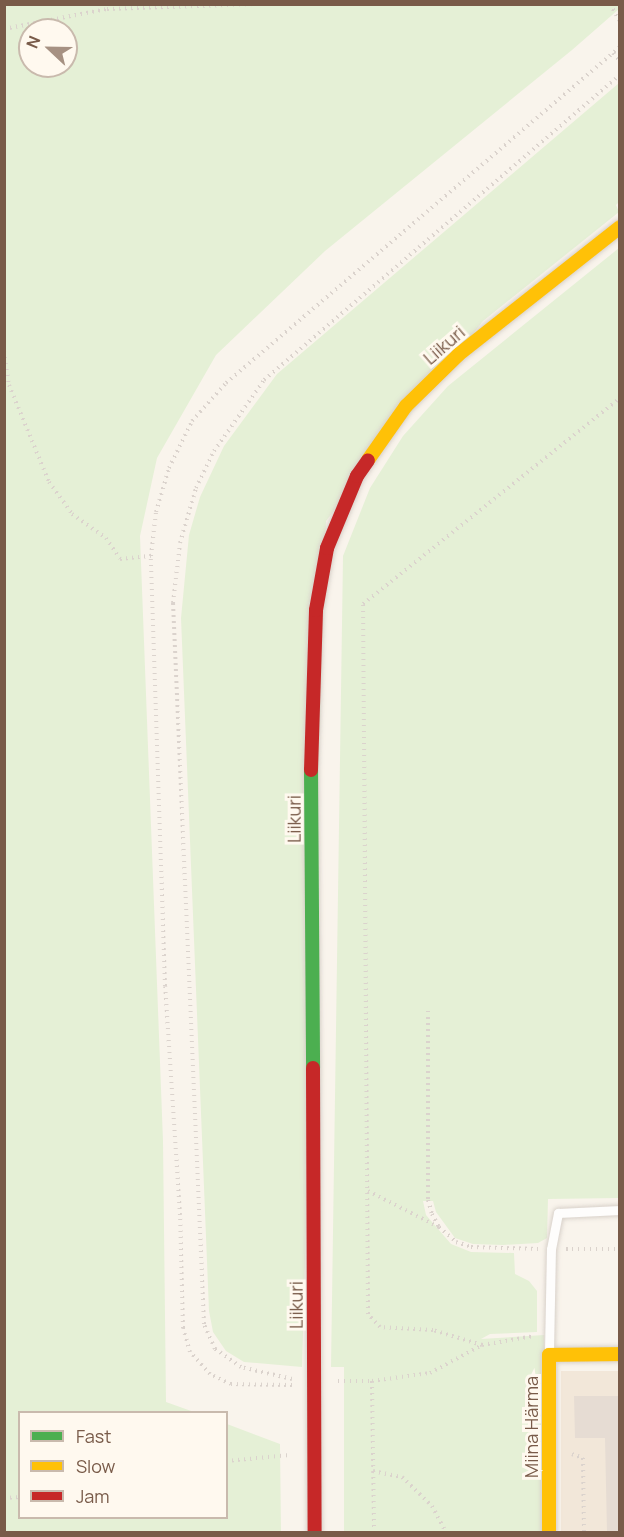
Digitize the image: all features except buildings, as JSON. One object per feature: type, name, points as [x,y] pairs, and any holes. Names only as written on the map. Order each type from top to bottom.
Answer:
[{"type":"street","name":"Liikuri","points":[[315,1533],[311,686],[316,610],[327,548],[357,476],[406,406],[458,355],[620,228]]},
{"type":"street","name":"Miina Härma","points":[[549,1533],[549,1355],[620,1354]]},
{"type":"lane","points":[[549,1355],[551,1249],[558,1213],[620,1210]]},
{"type":"path","points":[[4,29],[107,9],[258,4]]},
{"type":"path","points":[[610,4],[620,21]]},
{"type":"path","points":[[292,1385],[231,1384],[210,1374],[190,1352],[183,1328],[180,1215],[165,986],[151,556],[156,512],[169,468],[192,421],[226,382],[620,47]]},
{"type":"path","points":[[613,53],[620,61]]},
{"type":"path","points":[[548,1334],[482,1345],[430,1374],[372,1381],[292,1379],[241,1367],[215,1349],[204,1323],[173,603],[180,543],[196,488],[214,451],[264,380],[620,75]]},
{"type":"path","points":[[4,351],[9,386],[49,482],[72,514],[106,538],[120,559],[151,556]]},
{"type":"path","points":[[482,1345],[433,1330],[380,1327],[369,1314],[363,604],[620,398]]},
{"type":"path","points":[[428,1011],[428,1200],[439,1227]]},
{"type":"path","points":[[368,1191],[439,1227],[456,1242],[471,1247],[620,1249]]},
{"type":"path","points":[[372,1381],[374,1533]]},
{"type":"path","points":[[228,1461],[315,1452]]},
{"type":"path","points":[[567,1452],[583,1458],[584,1533]]},
{"type":"path","points":[[373,1471],[402,1477],[432,1506],[446,1533]]},
{"type":"shaded area","points":[[561,1371],[619,1371],[619,1532],[561,1532]]},
{"type":"green space","points":[[5,4],[619,5],[619,9],[572,50],[325,251],[216,355],[157,458],[140,536],[163,1141],[166,1402],[191,1411],[18,1411],[18,1519],[228,1519],[228,1424],[280,1444],[281,1532],[5,1532]]},
{"type":"green space","points":[[619,83],[620,201],[616,205],[619,212],[483,321],[326,521],[302,1367],[244,1362],[226,1351],[213,1332],[209,1311],[181,618],[189,535],[200,497],[224,446],[277,374]]},
{"type":"green space","points":[[619,248],[619,1198],[548,1199],[547,1238],[538,1243],[503,1245],[473,1244],[455,1238],[436,1212],[433,1201],[423,1201],[426,1215],[451,1244],[471,1252],[514,1253],[515,1274],[529,1281],[537,1291],[537,1332],[490,1334],[481,1339],[544,1335],[545,1532],[344,1532],[344,1367],[331,1367],[343,556],[370,488],[403,436],[448,386]]},
{"type":"traffic: fast","points":[[311,770],[313,1068]]},
{"type":"traffic: slow","points":[[368,460],[406,406],[458,355],[620,227]]},
{"type":"traffic: slow","points":[[549,1532],[549,1355],[620,1354]]},
{"type":"traffic: jam","points":[[311,770],[316,610],[327,548],[357,476],[368,460]]},
{"type":"traffic: jam","points":[[313,1068],[315,1532]]}]
